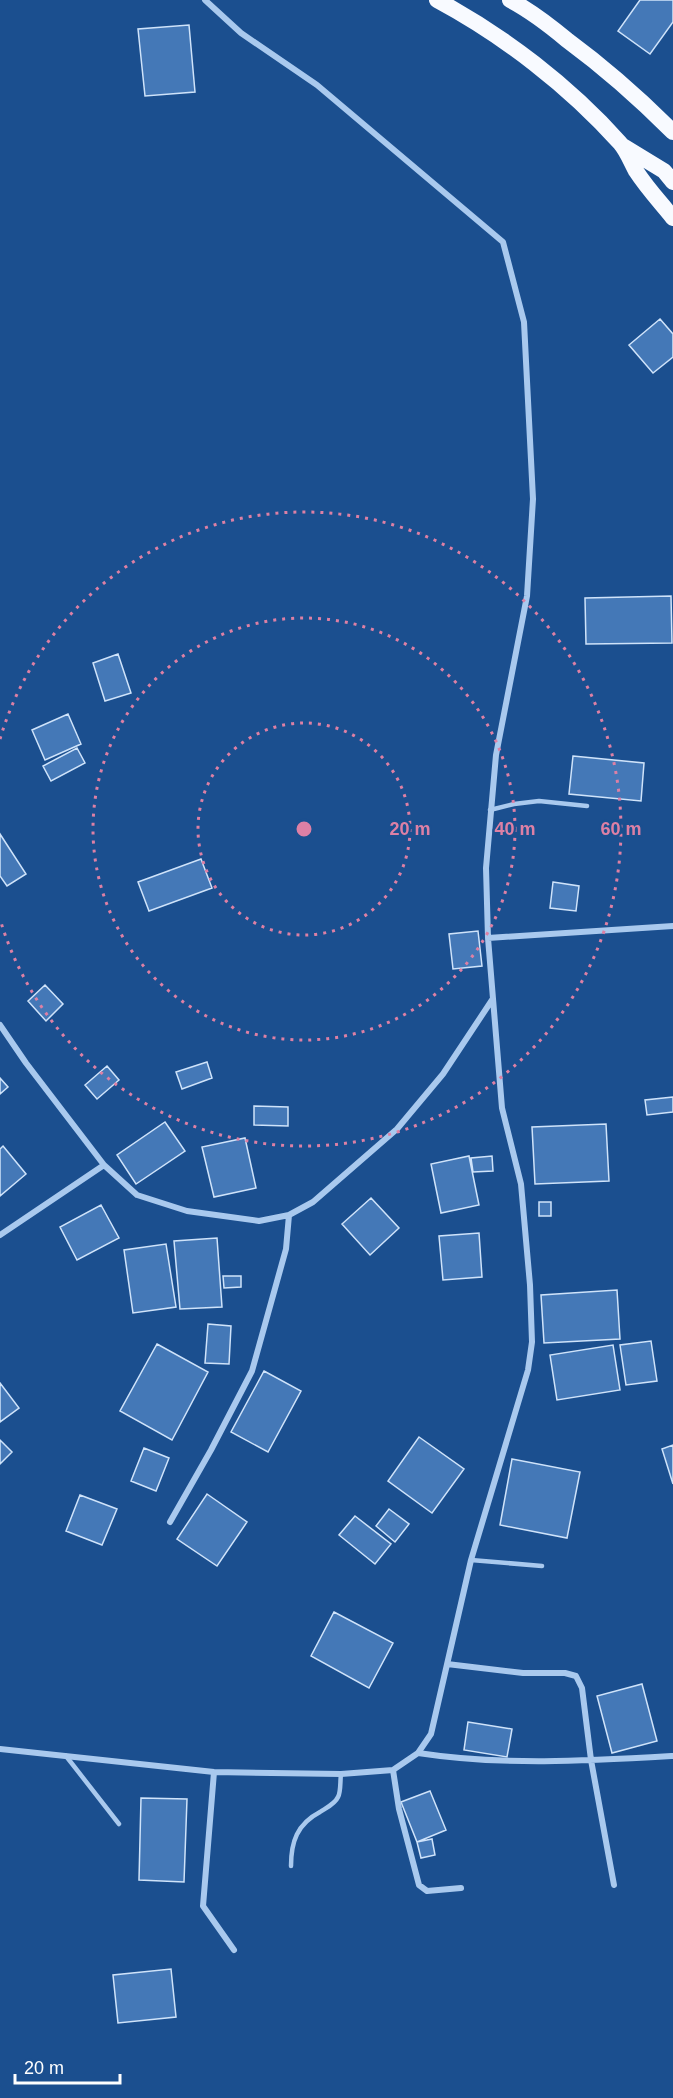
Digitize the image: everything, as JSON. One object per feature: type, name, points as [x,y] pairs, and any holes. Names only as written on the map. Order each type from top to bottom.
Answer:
[{"type":"highway","points":[[437,0],[492,33],[546,74],[584,107],[622,146],[664,171],[673,182]]},
{"type":"highway","points":[[510,0],[527,9],[598,63],[673,132]]},
{"type":"highway","points":[[622,146],[636,172],[673,218]]},
{"type":"street","points":[[0,1749],[214,1772],[341,1774],[393,1770],[418,1753],[431,1734],[471,1560],[528,1370],[532,1342],[530,1285],[521,1184],[502,1108],[492,999],[486,868],[496,755],[527,596],[532,499],[524,322],[503,242],[317,85],[241,33],[204,0]]},
{"type":"street","points":[[488,938],[673,926]]},
{"type":"street","points":[[0,1024],[26,1063],[104,1165],[137,1195],[187,1211],[259,1221],[289,1215],[313,1202],[397,1129],[443,1074],[492,999]]},
{"type":"street","points":[[0,1235],[104,1165]]},
{"type":"street","points":[[170,1522],[252,1371],[286,1249],[289,1215]]},
{"type":"street","points":[[447,1664],[523,1672],[565,1673],[576,1677],[582,1688],[591,1760],[614,1885]]},
{"type":"street","points":[[418,1753],[490,1762],[673,1756]]},
{"type":"street","points":[[393,1770],[399,1809],[419,1885],[427,1891],[461,1888]]},
{"type":"street","points":[[214,1772],[203,1906],[234,1950]]},
{"type":"lane","points":[[490,810],[539,801],[587,806]]},
{"type":"lane","points":[[471,1560],[542,1566]]},
{"type":"lane","points":[[66,1756],[118,1824]]},
{"type":"lane","points":[[291,1866],[291,1848],[298,1832],[310,1817],[330,1806],[339,1797],[341,1774]]},
{"type":"building","points":[[640,0],[673,0],[673,22],[650,54],[618,31]]},
{"type":"building","points":[[189,25],[195,92],[145,96],[138,29]]},
{"type":"building","points":[[660,319],[673,334],[673,357],[653,373],[629,345]]},
{"type":"building","points":[[671,596],[672,643],[586,644],[585,598]]},
{"type":"building","points":[[118,654],[131,693],[105,701],[93,663]]},
{"type":"building","points":[[68,714],[81,744],[45,760],[32,730]]},
{"type":"building","points":[[77,748],[85,763],[51,781],[43,766]]},
{"type":"building","points":[[573,756],[644,763],[641,801],[569,794]]},
{"type":"building","points":[[0,834],[26,874],[7,886],[0,876]]},
{"type":"building","points":[[201,859],[212,888],[149,911],[138,882]]},
{"type":"building","points":[[553,882],[579,886],[576,911],[550,908]]},
{"type":"building","points":[[478,931],[482,966],[453,969],[449,934]]},
{"type":"building","points":[[45,985],[63,1004],[46,1021],[28,1001]]},
{"type":"building","points":[[207,1062],[212,1078],[182,1089],[176,1072]]},
{"type":"building","points":[[107,1066],[119,1080],[97,1099],[85,1085]]},
{"type":"building","points":[[0,1078],[8,1087],[0,1094]]},
{"type":"building","points":[[673,1097],[673,1112],[647,1115],[645,1100]]},
{"type":"building","points":[[254,1106],[288,1107],[288,1126],[254,1125]]},
{"type":"building","points":[[165,1122],[185,1151],[136,1184],[117,1155]]},
{"type":"building","points":[[606,1124],[609,1181],[535,1184],[532,1127]]},
{"type":"building","points":[[245,1138],[256,1188],[214,1197],[202,1147]]},
{"type":"building","points":[[3,1146],[26,1174],[0,1196],[0,1149]]},
{"type":"building","points":[[469,1156],[479,1205],[441,1213],[431,1164]]},
{"type":"building","points":[[492,1156],[493,1171],[473,1172],[471,1158]]},
{"type":"building","points":[[371,1198],[399,1228],[370,1255],[342,1224]]},
{"type":"building","points":[[539,1202],[551,1202],[551,1216],[539,1216]]},
{"type":"building","points":[[101,1205],[119,1238],[77,1260],[60,1227]]},
{"type":"building","points":[[479,1233],[482,1277],[443,1280],[439,1236]]},
{"type":"building","points":[[217,1238],[222,1307],[180,1309],[174,1241]]},
{"type":"building","points":[[166,1244],[176,1307],[133,1313],[124,1250]]},
{"type":"building","points":[[223,1276],[241,1276],[241,1287],[224,1288]]},
{"type":"building","points":[[617,1290],[620,1339],[544,1343],[541,1295]]},
{"type":"building","points":[[208,1324],[231,1326],[229,1364],[205,1363]]},
{"type":"building","points":[[651,1341],[657,1381],[626,1385],[620,1345]]},
{"type":"building","points":[[157,1344],[208,1372],[172,1440],[120,1411]]},
{"type":"building","points":[[613,1345],[620,1390],[557,1400],[550,1355]]},
{"type":"building","points":[[264,1371],[301,1391],[268,1452],[231,1432]]},
{"type":"building","points":[[0,1383],[19,1408],[0,1422]]},
{"type":"building","points":[[419,1437],[464,1469],[432,1513],[388,1481]]},
{"type":"building","points":[[0,1440],[12,1452],[0,1464]]},
{"type":"building","points":[[673,1445],[673,1484],[662,1449]]},
{"type":"building","points":[[144,1448],[169,1458],[156,1491],[131,1481]]},
{"type":"building","points":[[512,1459],[580,1472],[567,1538],[500,1525]]},
{"type":"building","points":[[207,1494],[247,1522],[217,1566],[177,1539]]},
{"type":"building","points":[[80,1495],[117,1509],[102,1545],[66,1531]]},
{"type":"building","points":[[389,1509],[409,1524],[395,1542],[376,1526]]},
{"type":"building","points":[[355,1516],[391,1544],[375,1564],[339,1535]]},
{"type":"building","points":[[334,1612],[393,1643],[369,1688],[311,1656]]},
{"type":"building","points":[[642,1684],[657,1741],[612,1753],[597,1696]]},
{"type":"building","points":[[468,1722],[512,1729],[507,1757],[464,1750]]},
{"type":"building","points":[[430,1791],[446,1830],[417,1842],[401,1802]]},
{"type":"building","points":[[141,1798],[187,1799],[184,1882],[139,1880]]},
{"type":"building","points":[[432,1839],[435,1855],[421,1858],[417,1842]]},
{"type":"building","points":[[171,1969],[176,2017],[118,2023],[113,1975]]}]
